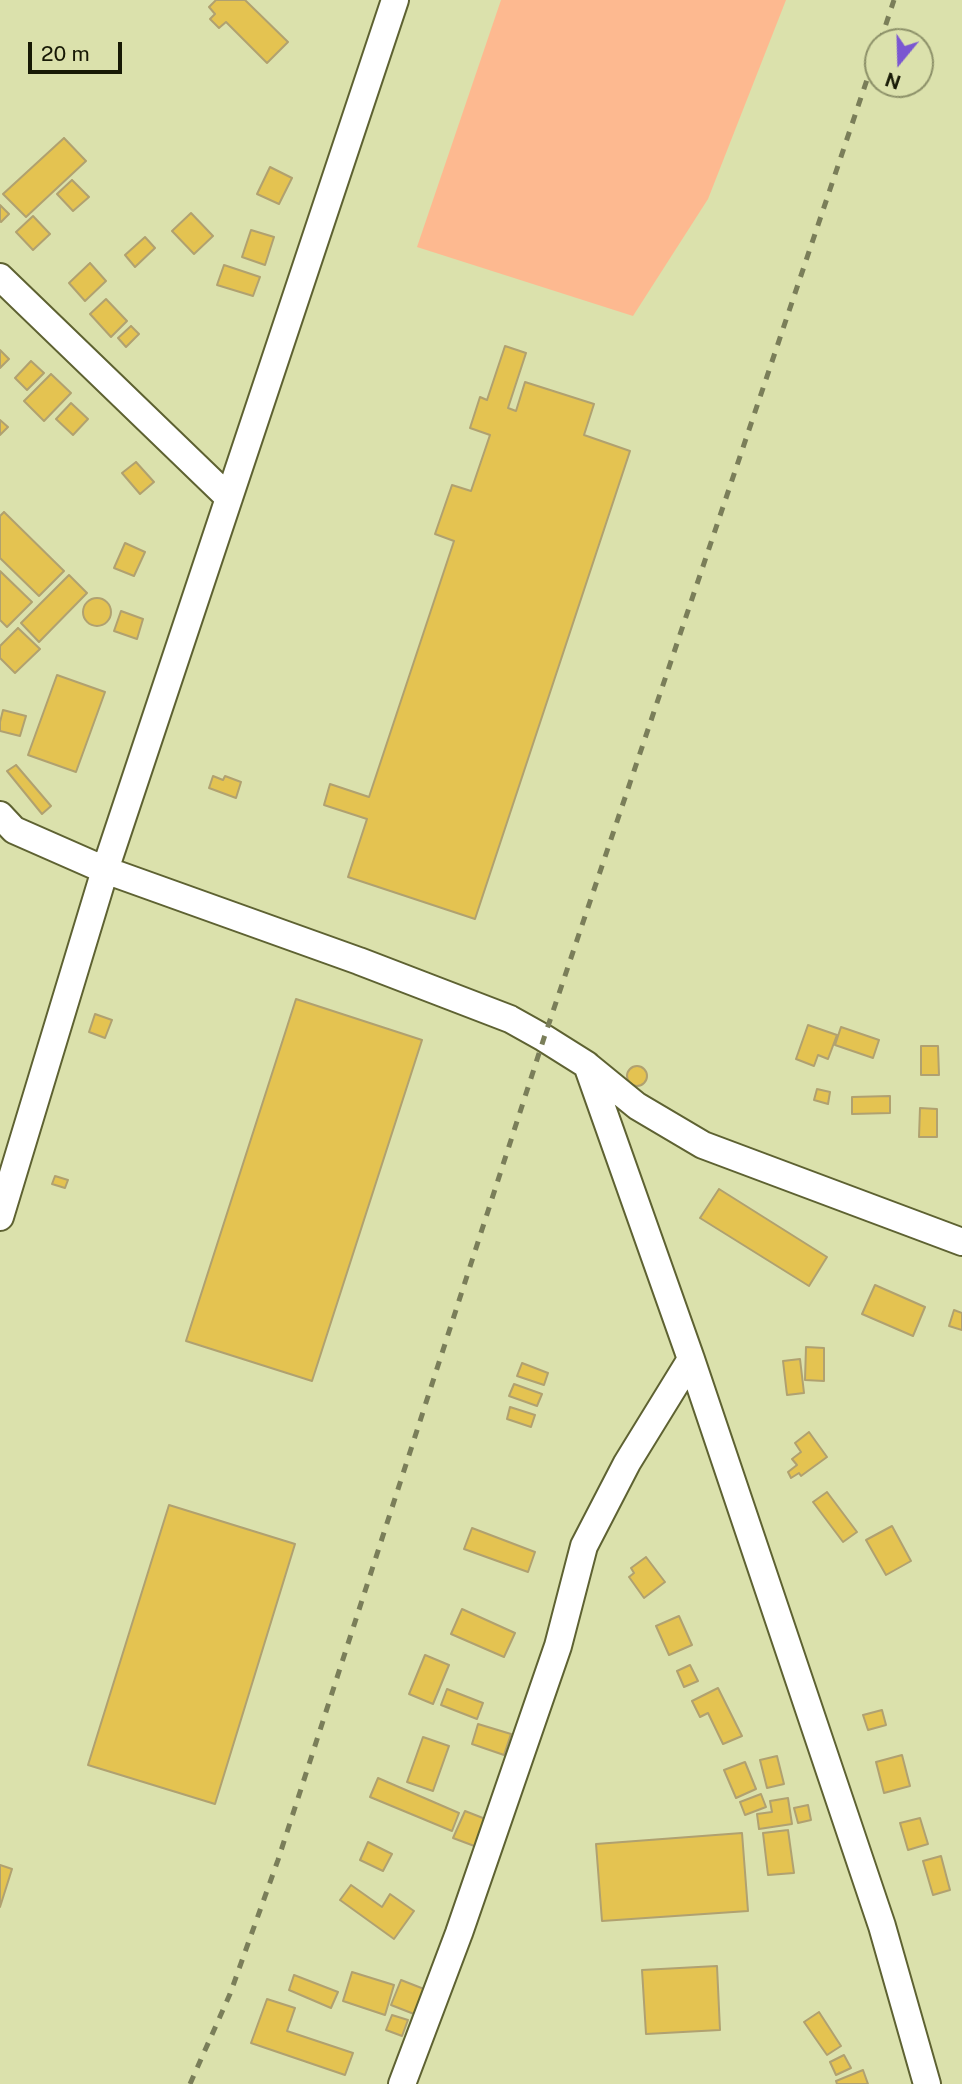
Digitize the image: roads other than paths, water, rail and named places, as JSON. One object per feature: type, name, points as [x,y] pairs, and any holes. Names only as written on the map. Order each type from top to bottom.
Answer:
[{"type":"street","points":[[0,1217],[105,870],[396,0]]},
{"type":"street","points":[[0,277],[229,498]]},
{"type":"street","points":[[0,815],[14,830],[105,870],[359,961],[510,1019],[587,1065],[637,1106],[703,1145],[962,1241]]},
{"type":"street","points":[[587,1065],[691,1359],[882,1926],[927,2084]]},
{"type":"street","points":[[402,2084],[459,1933],[558,1646],[584,1546],[627,1463],[691,1359]]},
{"type":"railway","points":[[885,28],[894,0]]},
{"type":"railway","points":[[190,2084],[230,1994],[278,1860],[544,1038],[864,89]]}]
